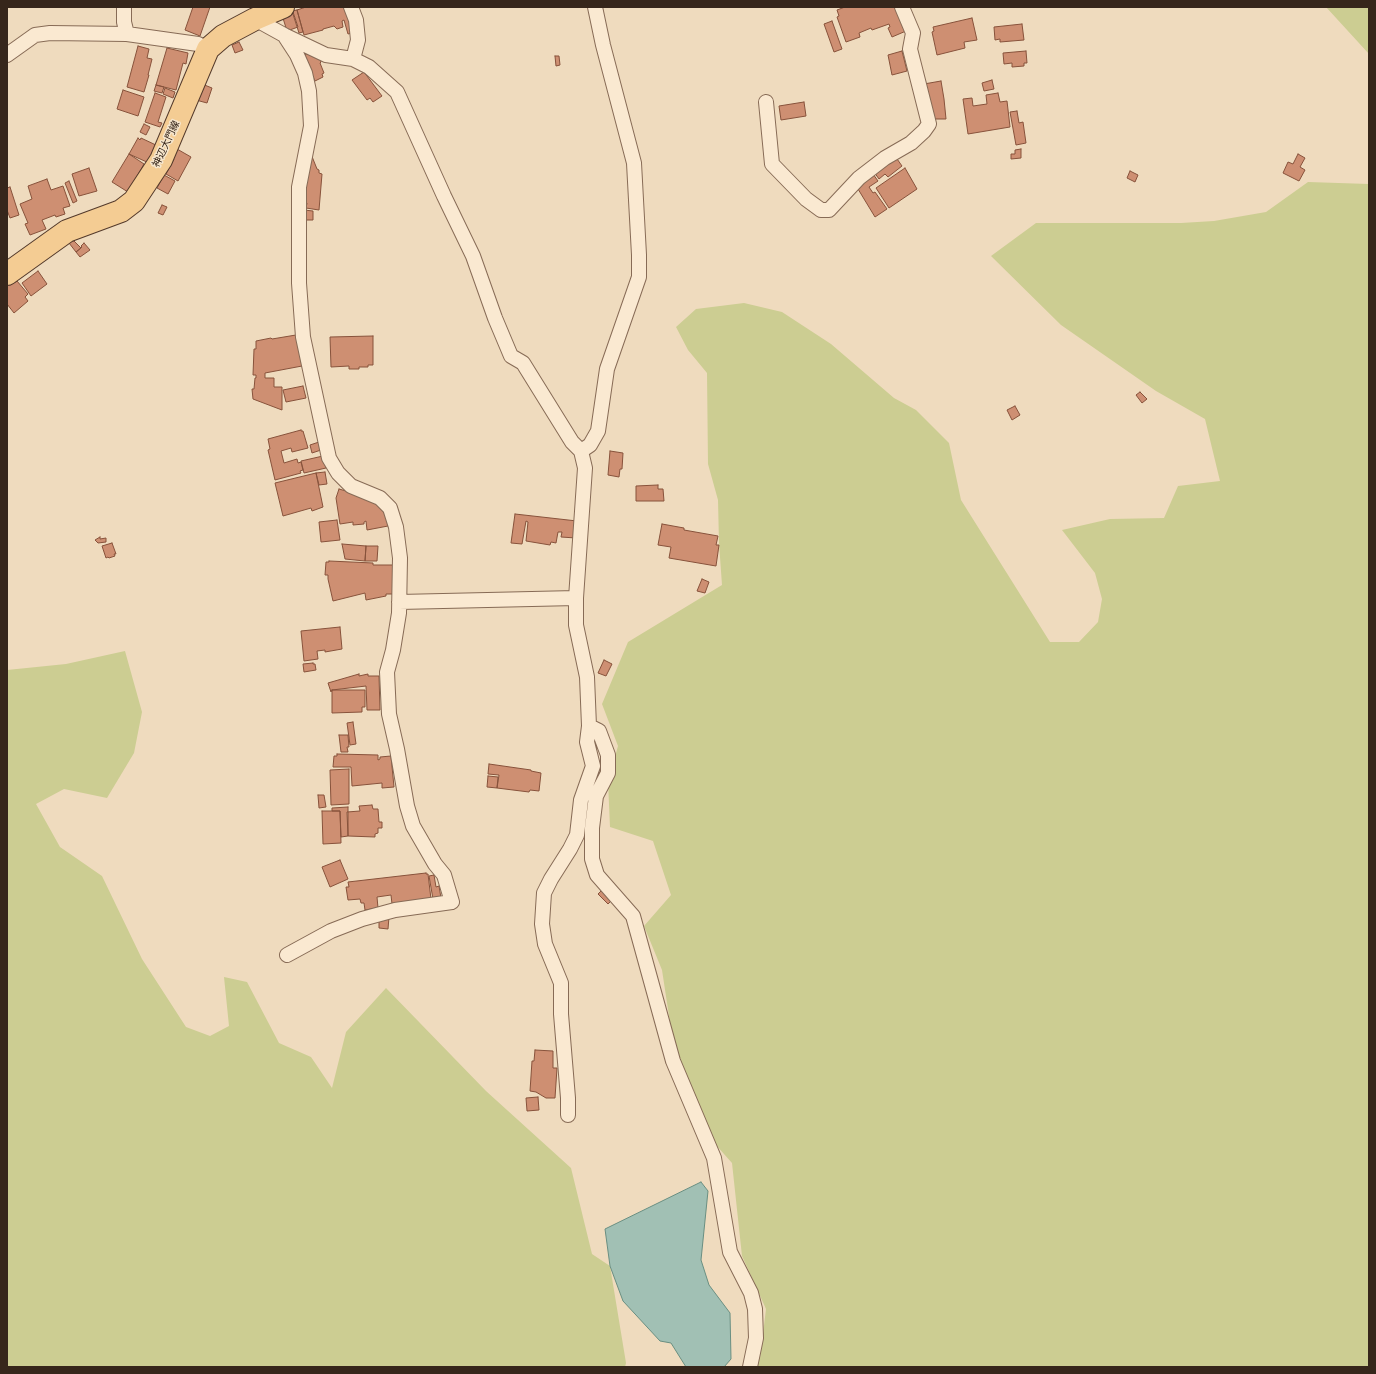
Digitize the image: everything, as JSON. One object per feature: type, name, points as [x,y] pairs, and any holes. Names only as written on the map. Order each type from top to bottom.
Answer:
[{"type":"main road","name":"神辺大門線","points":[[7,274],[67,230],[121,210],[134,201],[161,160],[208,49],[223,36],[282,7]]},
{"type":"street","points":[[124,7],[124,22],[127,34]]},
{"type":"street","points":[[351,7],[356,20],[358,40],[354,59]]},
{"type":"street","points":[[581,451],[590,445],[598,431],[607,369],[638,277],[639,262],[634,163],[603,45],[595,7]]},
{"type":"street","points":[[766,102],[772,164],[806,199],[821,210],[829,210],[859,178],[885,158],[911,143],[929,124],[910,49],[913,33],[902,7]]},
{"type":"street","points":[[255,19],[326,55],[354,59],[369,67],[397,92],[473,256],[495,318],[511,356],[523,362],[572,442],[581,451],[585,468],[576,598],[576,625],[586,677],[589,726],[587,742],[593,766],[581,800],[577,835],[544,893],[542,924],[545,944],[560,983],[568,1115]]},
{"type":"street","points":[[7,55],[36,36],[50,33],[127,34],[198,44],[208,49]]},
{"type":"street","points":[[284,35],[297,55],[306,73],[309,92],[311,126],[299,188],[299,283],[303,337],[328,458],[338,473],[351,486],[380,498],[390,508],[396,527],[400,558],[399,613],[393,650],[387,672],[389,714],[407,806],[413,826],[435,864],[444,874],[452,902],[395,910],[362,919],[331,931],[287,955]]},
{"type":"street","points":[[399,602],[576,598]]},
{"type":"street","points":[[589,726],[599,731],[608,755],[608,773],[596,796],[592,828],[592,858],[597,875],[633,916],[673,1061],[714,1158],[730,1252],[751,1293],[755,1310],[756,1338],[750,1367]]},
{"type":"green space","points":[[1326,7],[1369,7],[1369,54]]},
{"type":"green space","points":[[1308,182],[1369,184],[1369,1367],[753,1367],[760,1358],[766,1309],[742,1256],[732,1163],[716,1145],[680,1088],[662,970],[644,926],[671,895],[653,841],[610,827],[608,781],[618,746],[602,704],[628,642],[722,585],[718,500],[708,464],[707,373],[688,350],[676,327],[696,309],[744,303],[782,312],[831,344],[894,398],[916,410],[949,443],[961,500],[1050,642],[1079,642],[1098,622],[1102,599],[1095,573],[1062,530],[1110,519],[1164,518],[1178,486],[1220,481],[1205,419],[1156,391],[1061,325],[991,256],[1036,223],[1181,223],[1214,221],[1266,212]]},
{"type":"green space","points":[[125,651],[142,712],[134,753],[107,798],[64,789],[36,804],[60,847],[102,876],[142,959],[186,1027],[210,1036],[229,1026],[224,977],[247,982],[279,1043],[311,1057],[332,1088],[346,1032],[386,988],[486,1091],[571,1168],[592,1254],[610,1266],[626,1363],[625,1367],[7,1367],[7,670],[66,664]]},
{"type":"shaded area","points":[[701,1182],[708,1191],[701,1260],[709,1285],[730,1313],[731,1359],[724,1367],[686,1367],[671,1343],[660,1341],[623,1301],[610,1266],[605,1229]]},
{"type":"building","points":[[193,7],[210,7],[200,36],[185,30]]},
{"type":"building","points":[[306,7],[350,7],[356,32],[348,34],[344,20],[342,21],[343,27],[337,29],[334,26],[304,35],[297,10]]},
{"type":"building","points":[[845,7],[895,7],[906,31],[892,37],[888,28],[890,27],[889,24],[872,30],[871,28],[859,33],[860,37],[846,42],[837,17],[839,16],[837,10]]},
{"type":"building","points":[[297,10],[303,32],[299,33],[292,11]]},
{"type":"building","points":[[293,12],[298,27],[287,31],[282,15]]},
{"type":"building","points":[[972,18],[977,40],[964,42],[965,48],[937,55],[932,32],[934,31],[933,27]]},
{"type":"building","points":[[832,21],[842,49],[834,52],[824,24]]},
{"type":"building","points":[[1022,24],[1024,40],[1000,42],[1000,39],[995,40],[994,27]]},
{"type":"building","points":[[239,42],[243,50],[235,53],[232,45]]},
{"type":"building","points":[[138,46],[149,49],[147,58],[152,59],[144,92],[127,87]]},
{"type":"building","points":[[167,48],[188,53],[186,64],[183,63],[176,90],[156,85]]},
{"type":"building","points":[[902,51],[907,71],[892,75],[888,55]]},
{"type":"building","points":[[1026,51],[1027,63],[1024,63],[1024,66],[1012,67],[1012,63],[1004,64],[1003,53]]},
{"type":"building","points":[[310,52],[319,54],[320,63],[324,73],[322,74],[323,77],[315,81],[303,56]]},
{"type":"building","points":[[555,56],[559,56],[560,65],[556,66]]},
{"type":"building","points":[[364,72],[382,96],[373,102],[370,98],[367,100],[352,80]]},
{"type":"building","points":[[992,80],[994,89],[984,91],[982,83]]},
{"type":"building","points":[[941,81],[946,119],[933,119],[924,84]]},
{"type":"building","points":[[202,84],[212,88],[207,103],[196,100]]},
{"type":"building","points":[[156,85],[164,87],[162,93],[154,91]]},
{"type":"building","points":[[165,88],[175,92],[173,98],[163,94]]},
{"type":"building","points":[[123,90],[144,97],[138,116],[117,109]]},
{"type":"building","points":[[155,93],[166,97],[158,122],[162,123],[160,127],[145,122]]},
{"type":"building","points":[[998,93],[1000,102],[1007,101],[1010,127],[968,134],[963,99],[972,98],[973,106],[987,104],[986,95]]},
{"type":"building","points":[[804,102],[806,116],[781,120],[779,106]]},
{"type":"building","points":[[1017,111],[1019,123],[1023,122],[1026,143],[1016,145],[1010,112]]},
{"type":"building","points":[[144,124],[150,127],[146,135],[140,132]]},
{"type":"building","points":[[138,138],[158,146],[149,163],[129,154]]},
{"type":"building","points":[[177,149],[191,157],[178,181],[166,174],[174,159],[172,159]]},
{"type":"building","points":[[1021,149],[1021,158],[1011,159],[1011,154],[1015,154],[1015,150]]},
{"type":"building","points":[[129,154],[144,164],[128,192],[112,182]]},
{"type":"building","points":[[311,154],[319,173],[322,174],[319,210],[306,208],[307,203],[303,202]]},
{"type":"building","points":[[1298,154],[1305,158],[1300,167],[1305,170],[1299,181],[1283,173],[1288,162],[1293,164]]},
{"type":"building","points":[[895,156],[902,166],[888,177],[885,174],[879,179],[874,172]]},
{"type":"building","points":[[89,168],[97,191],[79,196],[72,174]]},
{"type":"building","points":[[905,168],[917,189],[889,208],[876,188]]},
{"type":"building","points":[[1130,171],[1138,175],[1135,182],[1127,178]]},
{"type":"building","points":[[873,174],[878,181],[869,187],[873,193],[875,192],[887,209],[875,217],[858,189],[863,181]]},
{"type":"building","points":[[164,175],[175,181],[168,194],[157,188]]},
{"type":"building","points":[[47,179],[51,190],[63,186],[70,206],[63,208],[65,214],[56,217],[55,215],[42,220],[46,229],[30,235],[25,224],[28,223],[20,204],[32,199],[28,186]]},
{"type":"building","points":[[69,181],[77,201],[73,203],[65,183]]},
{"type":"building","points":[[10,187],[19,215],[10,218],[7,210],[7,188]]},
{"type":"building","points":[[162,205],[167,207],[163,215],[158,213]]},
{"type":"building","points":[[304,210],[313,211],[313,220],[306,220],[306,227],[303,227]]},
{"type":"building","points":[[74,241],[81,248],[76,252],[69,243]]},
{"type":"building","points":[[84,243],[90,250],[80,257],[76,252]]},
{"type":"building","points":[[38,271],[47,284],[31,296],[22,283]]},
{"type":"building","points":[[17,281],[28,294],[25,297],[28,301],[14,313],[7,304],[7,285]]},
{"type":"building","points":[[296,335],[302,366],[265,373],[265,378],[274,378],[274,387],[282,387],[282,410],[253,399],[252,389],[254,389],[256,378],[256,375],[253,375],[254,349],[256,349],[256,341]]},
{"type":"building","points":[[373,336],[373,365],[368,365],[368,367],[359,367],[359,369],[349,369],[349,366],[331,367],[330,337]]},
{"type":"building","points":[[303,386],[306,398],[286,402],[283,390]]},
{"type":"building","points":[[1140,392],[1147,399],[1142,403],[1136,395]]},
{"type":"building","points":[[1015,406],[1020,415],[1012,420],[1007,410]]},
{"type":"building","points":[[301,430],[303,431],[308,448],[292,452],[291,448],[281,451],[284,463],[297,459],[298,463],[301,462],[303,470],[300,471],[301,473],[275,480],[268,450],[270,449],[268,439]]},
{"type":"building","points":[[319,442],[321,450],[312,453],[310,445]]},
{"type":"building","points":[[610,451],[623,453],[622,469],[620,469],[619,477],[608,475]]},
{"type":"building","points":[[323,456],[326,468],[304,473],[301,461]]},
{"type":"building","points":[[325,472],[327,484],[319,485],[316,473]]},
{"type":"building","points":[[316,473],[323,507],[312,511],[311,508],[283,516],[275,483]]},
{"type":"building","points":[[658,485],[658,489],[663,489],[664,501],[636,501],[636,486]]},
{"type":"building","points":[[339,489],[353,493],[375,503],[381,508],[387,517],[388,526],[367,530],[366,521],[364,524],[353,525],[353,522],[340,524],[336,498]]},
{"type":"building","points":[[515,514],[577,521],[576,538],[561,537],[562,532],[558,532],[556,543],[551,542],[550,545],[526,541],[528,522],[526,521],[522,544],[511,543]]},
{"type":"building","points":[[337,520],[340,540],[321,542],[319,522]]},
{"type":"building","points":[[662,524],[684,528],[684,530],[718,536],[716,545],[719,545],[716,566],[669,558],[671,547],[658,545]]},
{"type":"building","points":[[100,537],[100,539],[106,538],[106,542],[98,543],[95,540]]},
{"type":"building","points":[[112,543],[116,554],[114,554],[115,556],[106,558],[102,546]]},
{"type":"building","points":[[342,544],[366,546],[365,561],[345,559]]},
{"type":"building","points":[[366,546],[378,546],[377,561],[365,561]]},
{"type":"building","points":[[326,562],[373,563],[373,565],[393,565],[393,594],[386,594],[386,596],[366,600],[365,593],[333,601],[328,575],[325,575]]},
{"type":"building","points":[[702,579],[709,582],[705,593],[697,591]]},
{"type":"building","points":[[340,627],[342,649],[325,652],[325,650],[317,651],[318,659],[304,661],[301,631]]},
{"type":"building","points":[[604,660],[612,664],[606,676],[598,673]]},
{"type":"building","points":[[303,664],[315,664],[316,670],[304,672]]},
{"type":"building","points":[[359,674],[359,676],[368,674],[368,676],[379,676],[380,710],[367,710],[366,686],[332,690],[331,692],[328,683]]},
{"type":"building","points":[[332,690],[365,690],[365,707],[362,707],[362,712],[332,713]]},
{"type":"building","points":[[353,722],[356,744],[350,745],[347,723]]},
{"type":"building","points":[[339,735],[348,735],[348,752],[341,752]]},
{"type":"building","points":[[337,754],[378,755],[378,760],[380,757],[391,756],[394,787],[382,788],[382,783],[352,786],[351,767],[333,767],[334,756],[337,756]]},
{"type":"building","points":[[489,764],[531,770],[541,773],[539,791],[530,790],[529,792],[497,788],[499,775],[488,774]]},
{"type":"building","points":[[349,769],[349,804],[331,805],[330,770]]},
{"type":"building","points":[[488,776],[498,777],[497,788],[487,787]]},
{"type":"building","points":[[318,795],[324,795],[326,807],[319,808]]},
{"type":"building","points":[[372,805],[373,809],[378,809],[379,822],[382,822],[382,828],[378,828],[378,833],[375,834],[375,837],[348,836],[347,812],[360,811],[359,806]]},
{"type":"building","points":[[348,807],[348,836],[341,837],[340,811],[332,811],[332,808]]},
{"type":"building","points":[[322,811],[340,811],[341,843],[323,844]]},
{"type":"building","points":[[340,860],[348,879],[330,887],[322,867]]},
{"type":"building","points":[[428,874],[431,899],[392,904],[391,895],[377,897],[378,908],[365,910],[364,903],[361,903],[360,899],[348,900],[346,887],[349,887],[348,882]]},
{"type":"building","points":[[434,875],[436,887],[439,886],[441,898],[433,899],[429,876]]},
{"type":"building","points":[[603,889],[613,899],[608,904],[598,894]]},
{"type":"building","points":[[379,916],[389,917],[388,929],[379,928]]},
{"type":"building","points":[[535,1050],[553,1051],[553,1068],[557,1068],[555,1098],[546,1098],[536,1092],[530,1091],[532,1061],[534,1061]]},
{"type":"building","points":[[538,1097],[539,1110],[527,1111],[526,1098]]}]
